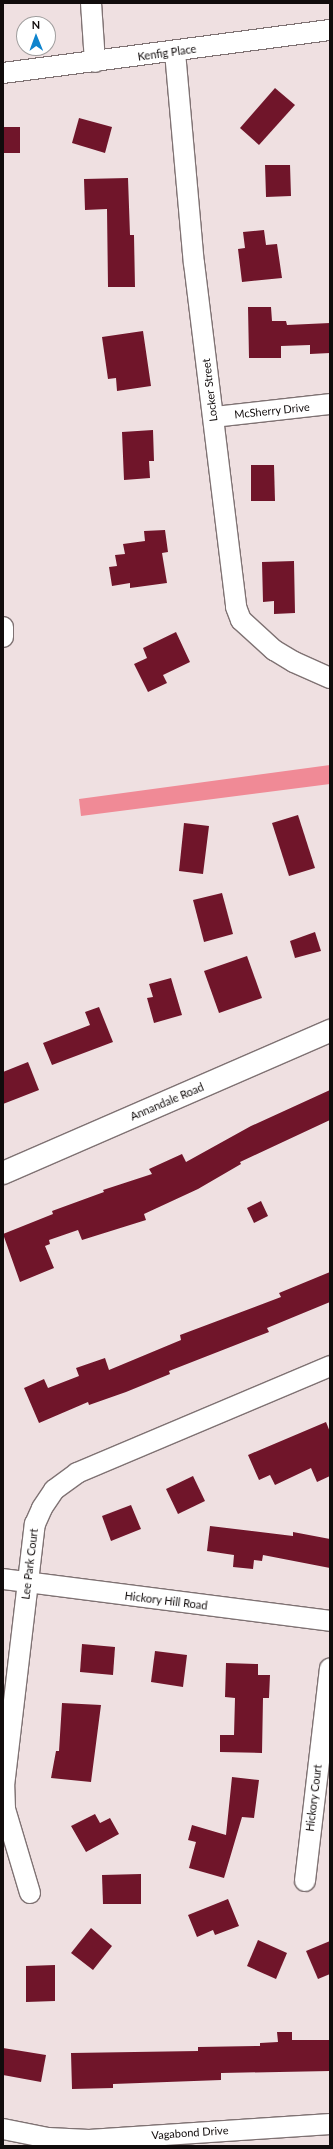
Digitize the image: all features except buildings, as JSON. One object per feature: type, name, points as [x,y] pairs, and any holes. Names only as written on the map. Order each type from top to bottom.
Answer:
[{"type":"main road","name":"Annandale Road","points":[[3,1173],[330,1031]]},
{"type":"street","points":[[91,3],[94,62]]},
{"type":"street","name":"Kenfig Place","points":[[3,73],[175,52],[330,30]]},
{"type":"street","name":"Locker Street","points":[[175,52],[194,263],[236,607],[241,620],[274,650],[330,678]]},
{"type":"street","name":"McSherry Drive","points":[[214,417],[330,404]]},
{"type":"street","points":[[3,627],[3,637]]},
{"type":"street","name":"Lee Park Court","points":[[30,1894],[5,1809],[4,1786],[28,1583],[38,1519],[54,1490],[69,1478],[330,1366]]},
{"type":"street","name":"Hickory Hill Road","points":[[3,1579],[330,1622]]},
{"type":"street","name":"Hickory Court","points":[[305,1881],[330,1668]]},
{"type":"street","name":"Vagabond Drive","points":[[3,2129],[48,2138],[88,2140],[176,2140],[330,2124]]},
{"type":"shaded area","points":[[330,765],[330,784],[81,816],[79,799]]}]
